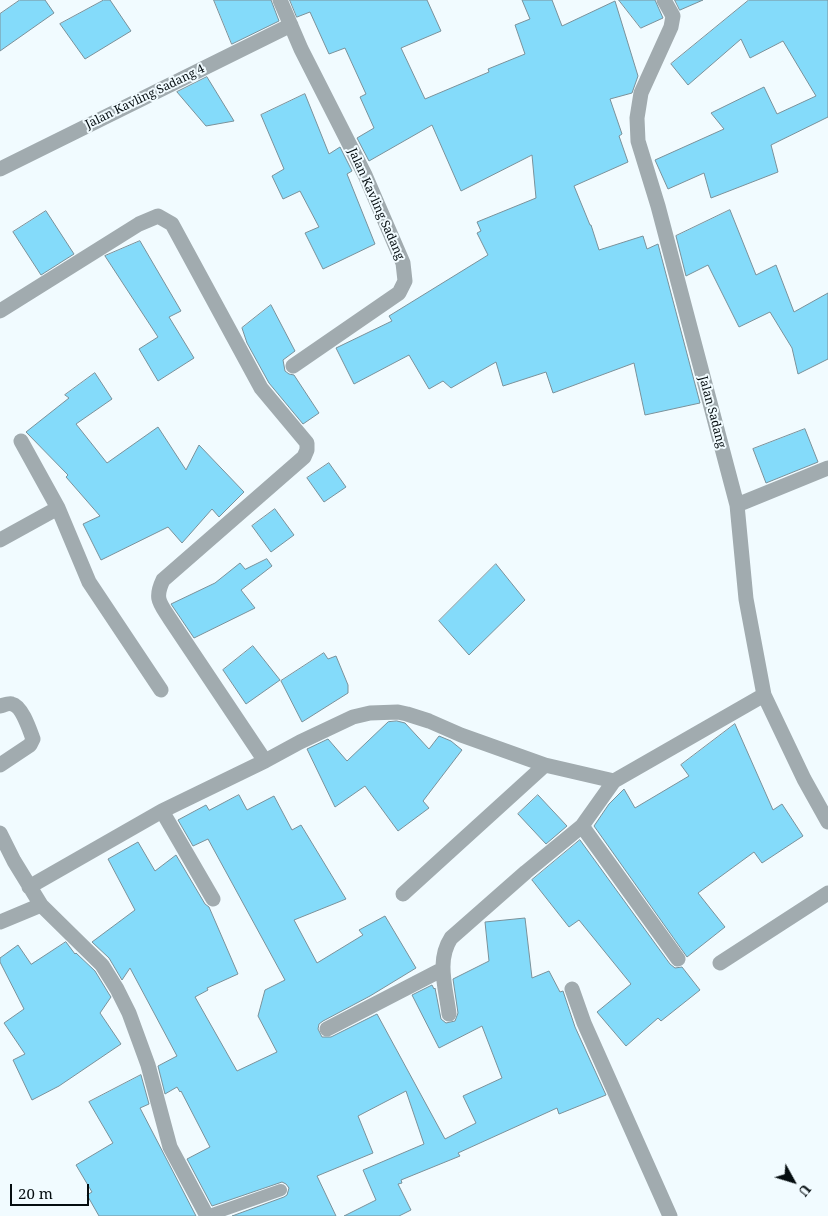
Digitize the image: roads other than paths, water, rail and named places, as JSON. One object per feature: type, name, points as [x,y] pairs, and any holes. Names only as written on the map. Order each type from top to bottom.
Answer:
[{"type":"street","name":"Jalan Kavling Sadang","points":[[280,0],[365,175],[403,263],[405,280],[399,293],[386,303],[293,366]]},
{"type":"street","name":"Jalan Sadang","points":[[664,0],[673,16],[671,27],[641,93],[637,118],[638,141],[658,206],[737,505],[746,599],[764,696],[804,779],[828,822]]},
{"type":"street","name":"Jalan Kavling Sadang 4","points":[[0,169],[291,25]]},
{"type":"street","points":[[0,312],[139,224],[158,216],[172,224],[261,388],[307,443],[308,450],[304,457],[163,580],[158,590],[157,599],[265,761]]},
{"type":"street","points":[[21,441],[58,508],[89,582],[161,690]]},
{"type":"street","points":[[737,505],[828,468]]},
{"type":"street","points":[[0,540],[58,508]]},
{"type":"street","points":[[450,1014],[443,969],[445,947],[458,930],[582,826],[614,781],[764,696]]},
{"type":"street","points":[[0,706],[12,704],[18,708],[27,723],[33,739],[30,744],[0,765]]},
{"type":"street","points":[[29,887],[162,811],[353,717],[370,713],[398,712],[429,721],[461,735],[545,765],[614,781]]},
{"type":"street","points":[[402,894],[545,765]]},
{"type":"street","points":[[162,811],[213,899]]},
{"type":"street","points":[[582,826],[678,959]]},
{"type":"street","points":[[0,832],[29,887],[41,905],[102,965],[117,989],[129,1013],[148,1064],[170,1147],[207,1216]]},
{"type":"street","points":[[720,963],[828,893]]},
{"type":"street","points":[[0,922],[41,905]]},
{"type":"street","points":[[327,1029],[443,969]]},
{"type":"street","points":[[572,989],[584,1022],[670,1216]]},
{"type":"lane","points":[[207,1216],[281,1190]]}]
